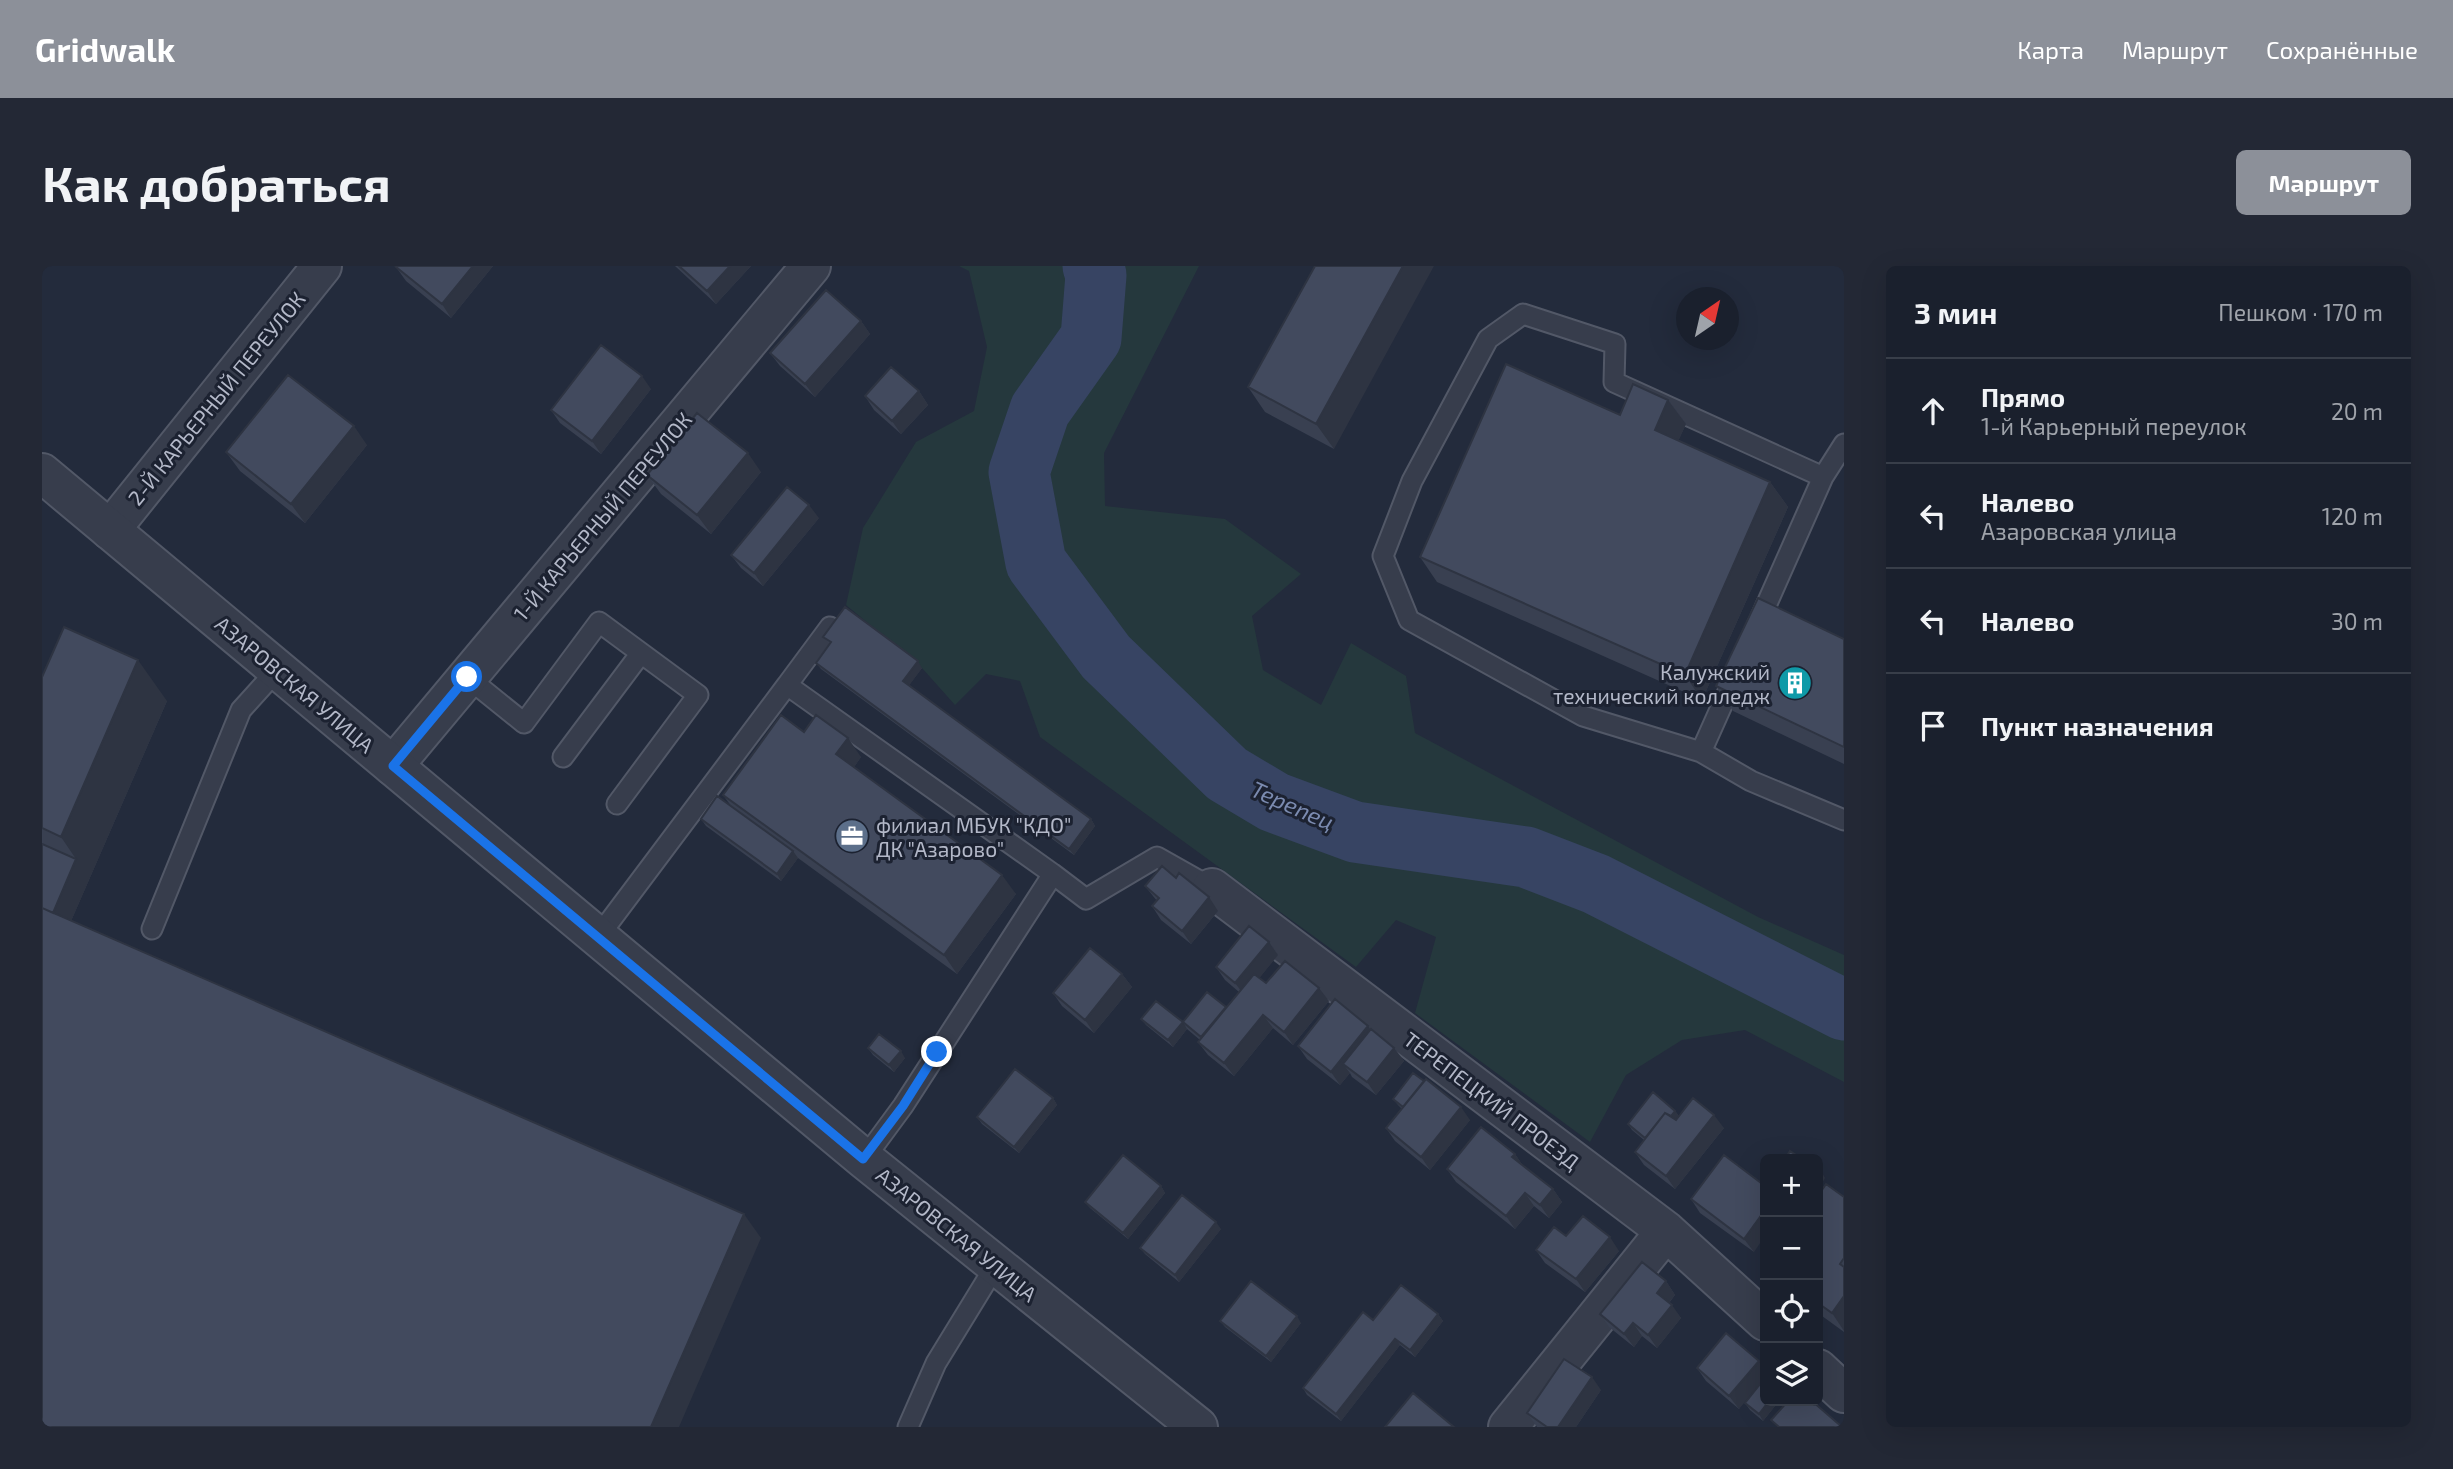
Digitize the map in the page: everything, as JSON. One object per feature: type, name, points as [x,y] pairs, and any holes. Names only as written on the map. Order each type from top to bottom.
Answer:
[{"type":"street","name":"2-Й КАРЬЕРНЫЙ ПЕРЕУЛОК","points":[[110,530],[322,266]]},
{"type":"street","name":"1-Й КАРЬЕРНЫЙ ПЕРЕУЛОК","points":[[393,766],[811,266]]},
{"type":"street","name":"АЗАРОВСКАЯ УЛИЦА","points":[[42,473],[863,1159],[1198,1427]]},
{"type":"street","name":"ТЕРЕПЕЦКИЙ ПРОЕЗД","points":[[1212,888],[1666,1231],[1760,1316]]},
{"type":"street","points":[[1508,1427],[1666,1231]]},
{"type":"street","points":[[1823,1374],[1844,1393]]},
{"type":"lane","points":[[1824,477],[1614,382],[1615,345],[1523,314],[1489,339],[1412,481],[1383,556],[1409,620],[1583,716],[1701,752],[1751,781],[1844,820]]},
{"type":"lane","points":[[1751,639],[1824,477],[1844,444]]},
{"type":"lane","points":[[467,677],[524,723],[599,622],[698,695],[617,804]]},
{"type":"lane","points":[[598,937],[830,627]]},
{"type":"lane","points":[[564,757],[641,653]]},
{"type":"lane","points":[[1701,752],[1740,664]]},
{"type":"lane","points":[[152,929],[241,710],[278,669]]},
{"type":"lane","points":[[787,685],[1086,899],[1157,857],[1212,888]]},
{"type":"lane","points":[[863,1159],[903,1106],[1052,874]]},
{"type":"lane","points":[[908,1427],[936,1363],[996,1265]]},
{"type":"green space","points":[[959,266],[1199,266],[1104,453],[1105,506],[1225,519],[1301,574],[1252,616],[1263,670],[1321,705],[1351,643],[1406,676],[1415,733],[1758,917],[1844,955],[1844,1082],[1745,1030],[1682,1040],[1626,1075],[1590,1142],[1415,1013],[1436,937],[1396,920],[1356,967],[1040,737],[1020,681],[986,674],[955,705],[922,668],[846,605],[863,528],[916,442],[974,411],[987,347],[969,271]]},
{"type":"building","points":[[473,266],[442,304],[396,267]]},
{"type":"building","points":[[679,266],[730,266],[707,291]]},
{"type":"building","points":[[1315,266],[1403,266],[1316,424],[1248,387]]},
{"type":"building","points":[[826,290],[861,321],[805,384],[770,353]]},
{"type":"building","points":[[601,345],[642,376],[592,441],[551,410]]},
{"type":"building","points":[[1506,364],[1620,415],[1633,384],[1668,400],[1655,430],[1770,482],[1685,675],[1420,557]]},
{"type":"building","points":[[891,367],[919,391],[892,421],[865,396]]},
{"type":"building","points":[[288,375],[354,426],[291,504],[226,452]]},
{"type":"building","points":[[697,413],[748,453],[697,515],[647,475]]},
{"type":"building","points":[[787,487],[809,505],[754,573],[731,555]]},
{"type":"building","name":"Калужский технический колледж","points":[[1758,598],[1844,639],[1844,747],[1716,686]]},
{"type":"building","points":[[845,607],[918,661],[903,681],[1091,819],[1069,849],[816,663],[831,642],[823,637]]},
{"type":"building","points":[[64,627],[138,660],[61,837],[42,828],[42,677]]},
{"type":"building","name":"филиал МБУК \"КДО\" ДК \"Азарово\"","points":[[781,715],[804,732],[816,715],[848,738],[836,754],[1002,875],[944,955],[723,795]]},
{"type":"building","points":[[717,796],[793,851],[777,874],[701,819]]},
{"type":"building","points":[[42,844],[76,859],[53,913],[42,908]]},
{"type":"building","points":[[1162,866],[1176,878],[1179,873],[1209,897],[1182,931],[1152,906],[1159,898],[1145,886]]},
{"type":"building","points":[[42,908],[744,1214],[651,1427],[42,1427]]},
{"type":"building","points":[[1249,926],[1269,942],[1235,983],[1216,967]]},
{"type":"building","points":[[1090,948],[1122,974],[1085,1020],[1053,993]]},
{"type":"building","points":[[1285,961],[1319,988],[1284,1032],[1263,1015],[1224,1063],[1198,1042],[1254,974],[1266,983]]},
{"type":"building","points":[[1207,992],[1226,1007],[1201,1037],[1183,1022]]},
{"type":"building","points":[[1335,999],[1368,1026],[1331,1072],[1298,1046]]},
{"type":"building","points":[[1156,1001],[1183,1022],[1168,1040],[1141,1019]]},
{"type":"building","points":[[1371,1029],[1394,1048],[1367,1082],[1343,1064]]},
{"type":"building","points":[[879,1034],[901,1051],[889,1065],[868,1048]]},
{"type":"building","points":[[1015,1069],[1053,1098],[1014,1147],[977,1117]]},
{"type":"building","points":[[1413,1073],[1424,1081],[1403,1107],[1393,1099]]},
{"type":"building","points":[[1426,1079],[1461,1107],[1421,1157],[1386,1128]]},
{"type":"building","points":[[1653,1092],[1675,1111],[1671,1116],[1665,1113],[1645,1138],[1628,1124]]},
{"type":"building","points":[[1693,1098],[1714,1115],[1666,1176],[1635,1152],[1665,1113],[1676,1120]]},
{"type":"building","points":[[1481,1127],[1515,1154],[1512,1157],[1553,1189],[1540,1205],[1525,1193],[1506,1216],[1447,1169]]},
{"type":"building","points":[[1123,1155],[1161,1186],[1123,1233],[1085,1202]]},
{"type":"building","points":[[1724,1155],[1760,1182],[1760,1217],[1744,1239],[1691,1199]]},
{"type":"building","points":[[1826,1184],[1844,1197],[1844,1258],[1840,1264],[1844,1267],[1844,1296],[1832,1313],[1823,1307],[1823,1188]]},
{"type":"building","points":[[1182,1195],[1216,1222],[1175,1275],[1140,1248]]},
{"type":"building","points":[[1583,1216],[1610,1237],[1576,1279],[1536,1250],[1554,1227],[1566,1236]]},
{"type":"building","points":[[1642,1262],[1666,1281],[1657,1293],[1672,1305],[1648,1335],[1633,1323],[1624,1334],[1600,1314]]},
{"type":"building","points":[[1251,1281],[1297,1316],[1266,1356],[1220,1321]]},
{"type":"building","points":[[1401,1285],[1438,1314],[1410,1350],[1395,1339],[1336,1414],[1303,1388],[1363,1312],[1373,1320]]},
{"type":"building","points":[[1726,1333],[1759,1361],[1729,1396],[1697,1368]]},
{"type":"building","points":[[1564,1359],[1592,1377],[1558,1427],[1547,1427],[1527,1413]]},
{"type":"building","points":[[1760,1384],[1760,1406],[1765,1406],[1759,1414],[1745,1403]]},
{"type":"building","points":[[1413,1393],[1454,1427],[1385,1427]]},
{"type":"building","points":[[1784,1406],[1818,1406],[1842,1427],[1779,1427],[1771,1420]]},
{"type":"waterway","name":"Терепец","points":[[1093,266],[1096,275],[1091,338],[1040,410],[1019,472],[1036,563],[1106,657],[1227,774],[1274,802],[1355,832],[1526,857],[1596,884],[1844,1010]]},
{"type":"place","name":"Калужский технический колледж","points":[[1795,683]]},
{"type":"place","name":"филиал МБУК \"КДО\" ДК \"Азарово\"","points":[[852,836]]},
{"type":"route","points":[[467,677],[393,766],[863,1159],[903,1106],[937,1052]]}]
